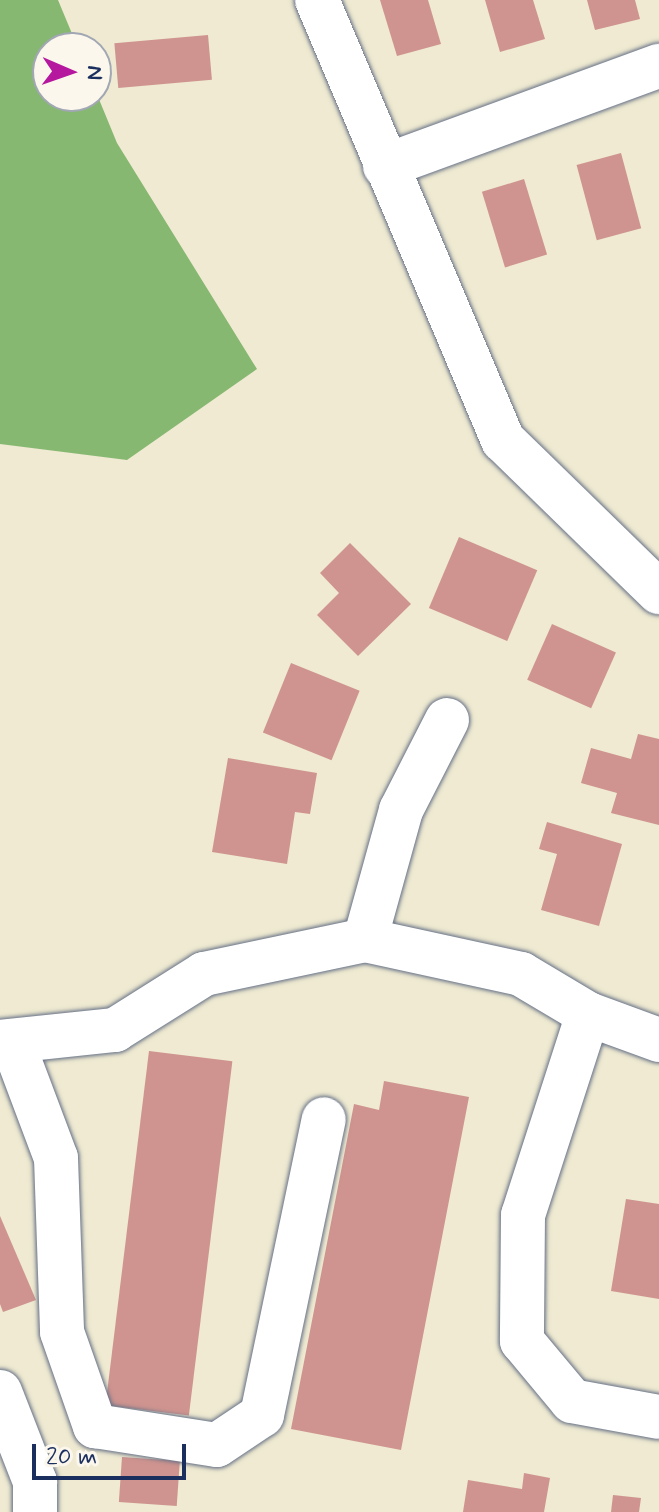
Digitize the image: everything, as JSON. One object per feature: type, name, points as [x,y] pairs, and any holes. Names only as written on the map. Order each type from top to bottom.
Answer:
[{"type":"street","points":[[317,0],[503,440],[659,592]]},
{"type":"street","points":[[385,166],[659,66]]},
{"type":"street","points":[[365,940],[401,810],[447,720]]},
{"type":"street","points":[[324,1119],[262,1415],[217,1445],[95,1426],[62,1332],[56,1158],[6,1042],[115,1030],[204,974],[365,940],[521,974],[588,1014],[659,1040]]},
{"type":"street","points":[[588,1014],[523,1215],[522,1341],[572,1401],[659,1417]]},
{"type":"street","points":[[0,1392],[35,1482],[35,1512]]},
{"type":"green space","points":[[0,0],[58,0],[71,32],[32,32],[32,112],[104,112],[117,143],[257,369],[127,460],[0,444]]},
{"type":"building","points":[[380,0],[428,0],[441,44],[397,56]]},
{"type":"building","points":[[485,0],[533,0],[545,39],[500,52]]},
{"type":"building","points":[[587,0],[635,0],[640,19],[595,30]]},
{"type":"building","points":[[208,35],[212,80],[118,88],[114,43]]},
{"type":"building","points":[[621,153],[641,228],[597,240],[577,165]]},
{"type":"building","points":[[524,179],[547,255],[505,267],[482,192]]},
{"type":"building","points":[[459,537],[537,570],[507,641],[429,608]]},
{"type":"building","points":[[350,543],[411,604],[358,656],[317,615],[339,593],[320,573]]},
{"type":"building","points":[[552,624],[616,652],[591,708],[527,680]]},
{"type":"building","points":[[291,663],[360,691],[332,760],[263,733]]},
{"type":"building","points":[[638,734],[659,739],[659,825],[611,813],[617,793],[581,783],[591,748],[631,759]]},
{"type":"building","points":[[228,758],[317,773],[310,814],[295,812],[287,864],[212,852]]},
{"type":"building","points":[[547,822],[622,844],[599,926],[541,910],[557,854],[539,849]]},
{"type":"building","points":[[149,1051],[232,1061],[189,1416],[105,1405]]},
{"type":"building","points":[[384,1081],[469,1097],[401,1450],[291,1429],[354,1104],[379,1110]]},
{"type":"building","points":[[626,1199],[659,1204],[659,1299],[611,1291]]},
{"type":"building","points":[[0,1216],[36,1300],[3,1312],[0,1304]]},
{"type":"building","points":[[122,1457],[180,1461],[177,1506],[119,1502]]},
{"type":"building","points":[[524,1473],[550,1478],[544,1512],[463,1512],[468,1480],[522,1489]]},
{"type":"building","points":[[613,1495],[641,1498],[639,1512],[611,1512]]}]
